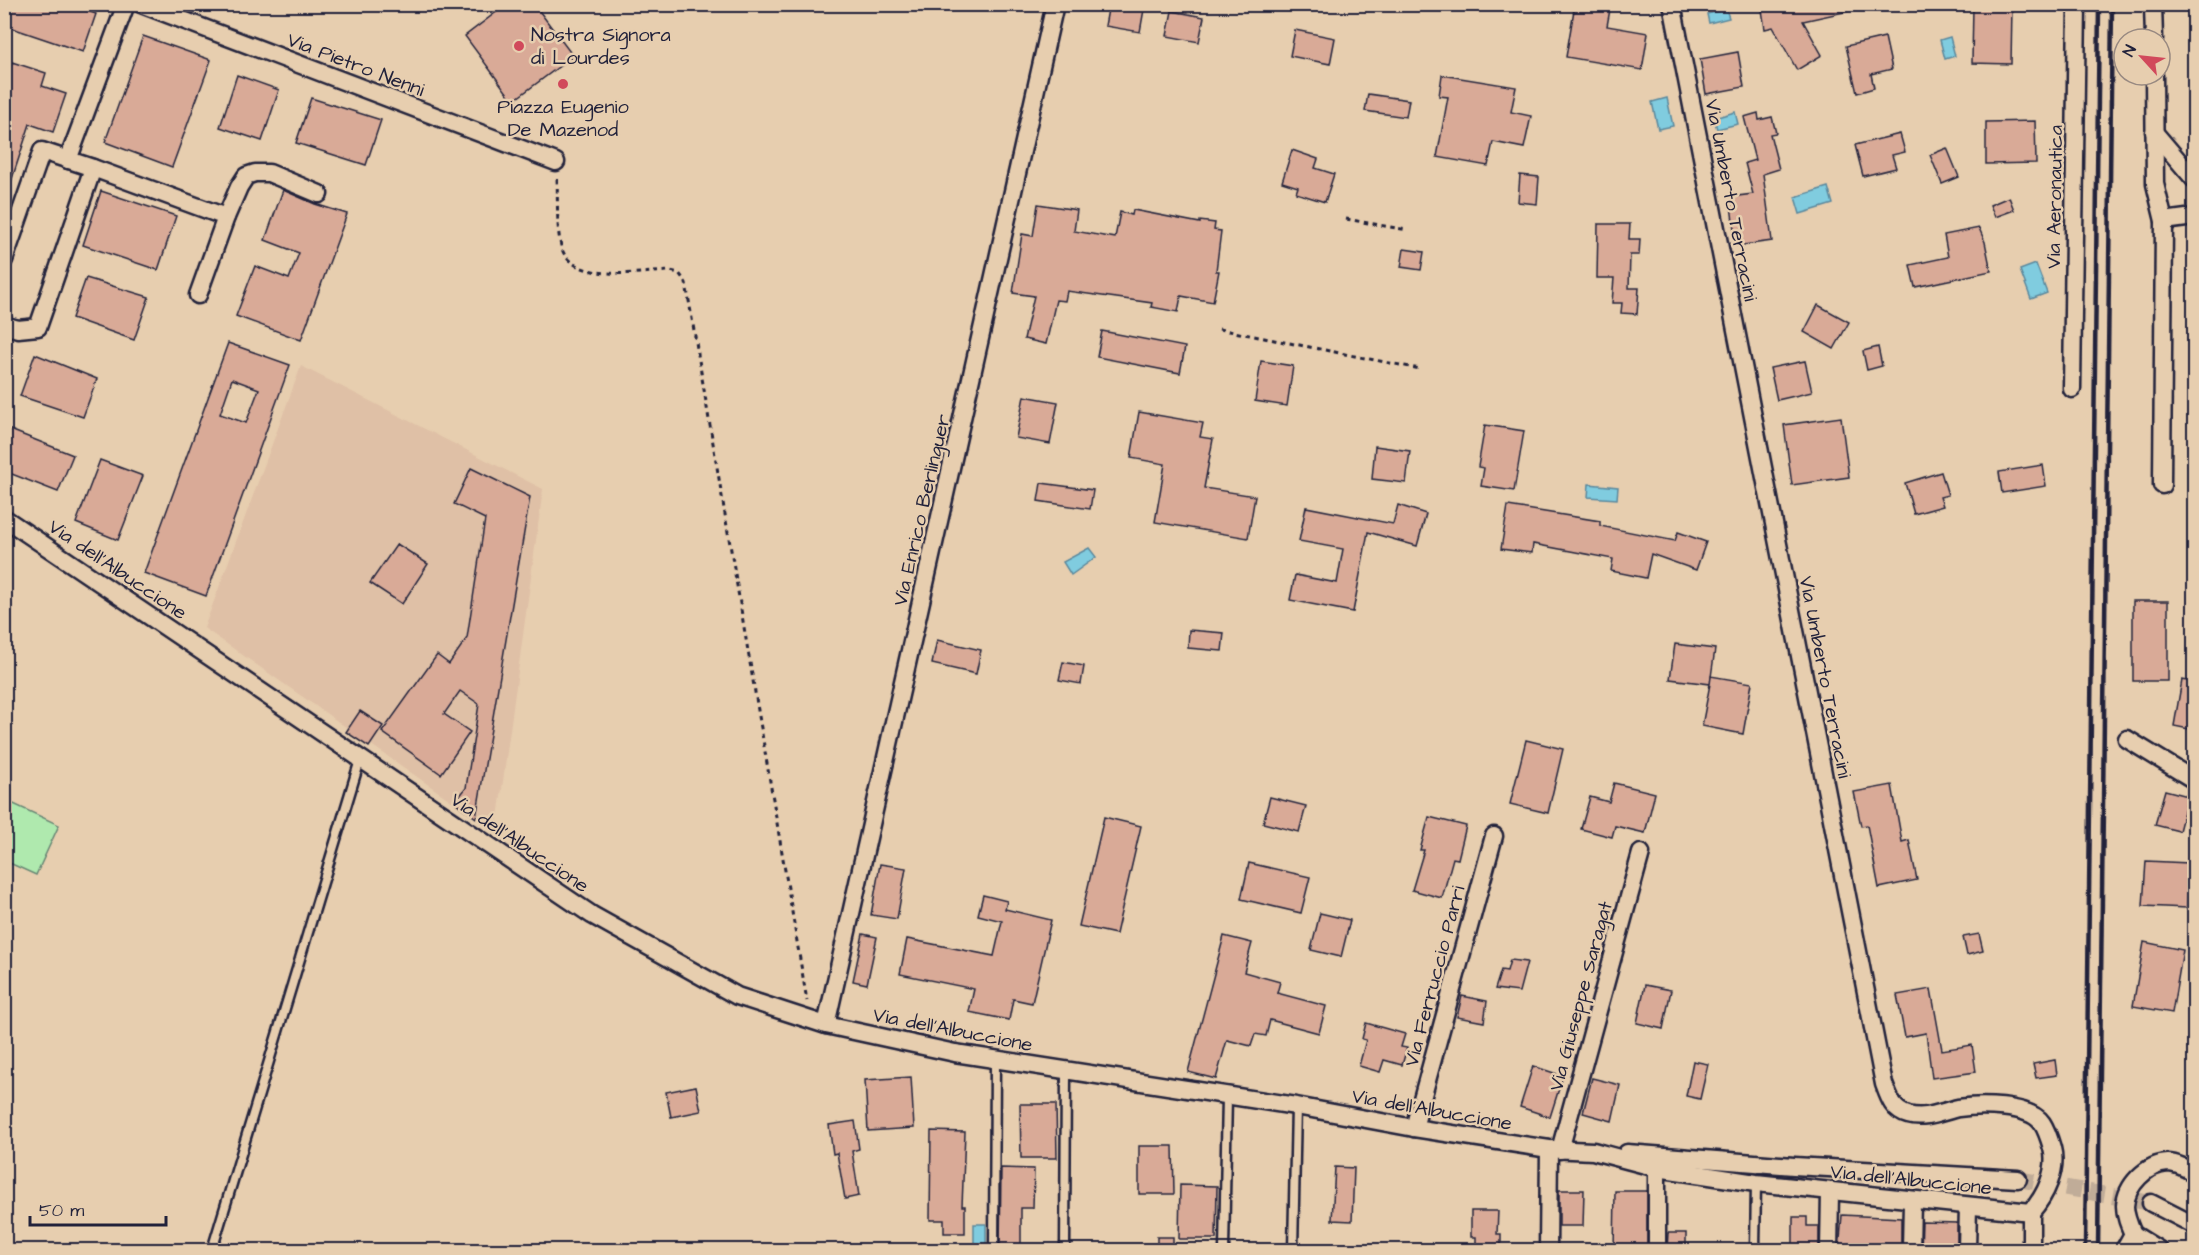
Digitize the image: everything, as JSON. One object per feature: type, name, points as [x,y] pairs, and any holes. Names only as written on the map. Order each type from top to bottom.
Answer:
[{"type":"street","points":[[68,160],[126,4]]},
{"type":"street","name":"Via Pietro Nenni","points":[[141,4],[556,162]]},
{"type":"street","name":"Via Enrico Berlinguer","points":[[818,1023],[1055,4]]},
{"type":"street","name":"Via Umberto Terracini","points":[[1672,4],[1884,1084],[1891,1105],[1907,1115],[1926,1117],[1959,1108],[1989,1106],[2016,1108],[2041,1121],[2053,1149],[2053,1169],[2041,1201],[2031,1212]]},
{"type":"street","name":"Via Aeronautica","points":[[2073,389],[2078,4]]},
{"type":"street","points":[[2153,4],[2154,27]]},
{"type":"street","points":[[2154,87],[2155,184],[2164,221],[2162,485]]},
{"type":"street","points":[[2154,132],[2194,179]]},
{"type":"street","points":[[4,260],[42,151],[68,160],[91,174],[224,222]]},
{"type":"street","points":[[198,296],[224,222],[246,176],[268,173],[319,194]]},
{"type":"street","points":[[5,327],[18,329],[38,327],[91,174]]},
{"type":"street","points":[[2164,221],[2194,217]]},
{"type":"street","name":"Via dell'Albuccione","points":[[4,518],[592,915],[670,961],[737,996],[818,1023],[1066,1071],[1296,1106],[1414,1128],[1555,1150],[1593,1151],[1657,1168],[1756,1183],[2031,1212]]},
{"type":"street","points":[[2127,739],[2194,780]]},
{"type":"street","name":"Via Ferruccio Parri","points":[[1414,1128],[1494,836]]},
{"type":"street","name":"Via Giuseppe Saragat","points":[[1548,1251],[1555,1150],[1641,853]]},
{"type":"street","points":[[1593,1151],[2018,1179]]},
{"type":"street","points":[[2159,1251],[2133,1234],[2127,1219],[2125,1204],[2131,1185],[2149,1169],[2169,1163],[2194,1173]]},
{"type":"street","points":[[1657,1168],[1657,1251]]},
{"type":"street","points":[[1829,1251],[1830,1192]]},
{"type":"street","points":[[1911,1251],[1912,1201]]},
{"type":"street","points":[[2151,1203],[2194,1225]]},
{"type":"street","points":[[1967,1251],[1968,1206]]},
{"type":"street","points":[[2031,1212],[2031,1251]]},
{"type":"street","points":[[2124,1251],[2125,1245],[2133,1234]]},
{"type":"lane","points":[[212,1251],[360,760]]},
{"type":"lane","points":[[994,1251],[995,1059]]},
{"type":"lane","points":[[1065,1251],[1066,1071]]},
{"type":"lane","points":[[1224,1251],[1227,1096]]},
{"type":"lane","points":[[1293,1251],[1296,1106]]},
{"type":"lane","points":[[1755,1251],[1756,1183]]},
{"type":"path","points":[[556,162],[560,243],[570,263],[575,267],[592,272],[670,271],[678,273],[686,283],[818,1023]]},
{"type":"path","points":[[1346,219],[1407,230]]},
{"type":"path","points":[[1219,329],[1420,369]]},
{"type":"shaded area","points":[[301,366],[543,489],[496,832],[204,628]]},
{"type":"green space","points":[[5,800],[59,825],[36,875],[5,861]]},
{"type":"water","points":[[1726,9],[1729,18],[1709,23],[1707,14]]},
{"type":"water","points":[[1950,37],[1955,56],[1945,59],[1940,40]]},
{"type":"water","points":[[1667,98],[1673,126],[1658,129],[1652,102]]},
{"type":"water","points":[[1735,112],[1738,124],[1717,129],[1714,118]]},
{"type":"water","points":[[1828,187],[1833,204],[1800,214],[1795,197]]},
{"type":"water","points":[[2036,264],[2047,293],[2031,299],[2020,270]]},
{"type":"water","points":[[1589,484],[1618,487],[1617,499],[1588,497]]},
{"type":"water","points":[[1089,548],[1096,557],[1071,575],[1063,562]]},
{"type":"water","points":[[974,1224],[986,1224],[986,1247],[974,1248]]},
{"type":"building","points":[[14,4],[68,4],[96,14],[83,52],[6,26]]},
{"type":"building","name":"Nostra Signora di Lourdes","points":[[507,4],[534,4],[573,56],[513,101],[465,36]]},
{"type":"building","points":[[1109,4],[1145,4],[1140,32],[1105,26]]},
{"type":"building","points":[[1575,4],[1611,4],[1607,26],[1648,33],[1642,70],[1566,57]]},
{"type":"building","points":[[1772,4],[1848,4],[1849,11],[1803,21],[1822,55],[1797,70],[1773,27],[1765,29],[1762,10],[1773,7]]},
{"type":"building","points":[[1973,6],[2012,6],[2011,64],[1972,63]]},
{"type":"building","points":[[1172,11],[1204,17],[1199,42],[1167,36]]},
{"type":"building","points":[[1295,30],[1335,38],[1330,64],[1290,56]]},
{"type":"building","points":[[143,36],[211,60],[172,167],[105,142]]},
{"type":"building","points":[[1885,37],[1892,69],[1871,74],[1874,88],[1857,93],[1846,46]]},
{"type":"building","points":[[1738,52],[1744,87],[1706,94],[1700,59]]},
{"type":"building","points":[[12,62],[46,73],[42,86],[66,94],[53,132],[30,124],[7,194],[4,193],[4,84]]},
{"type":"building","points":[[237,75],[279,90],[262,141],[220,127]]},
{"type":"building","points":[[1442,75],[1516,87],[1511,112],[1531,116],[1524,148],[1493,142],[1488,166],[1437,157],[1448,97],[1439,96]]},
{"type":"building","points":[[1368,94],[1409,100],[1406,117],[1365,111]]},
{"type":"building","points":[[311,98],[381,120],[366,165],[296,143]]},
{"type":"building","points":[[1758,113],[1759,120],[1772,117],[1776,133],[1770,134],[1779,169],[1763,174],[1772,241],[1736,246],[1730,197],[1753,194],[1745,163],[1755,160],[1744,117]]},
{"type":"building","points":[[2035,121],[2036,163],[1986,164],[1986,122]]},
{"type":"building","points":[[1900,134],[1905,152],[1892,155],[1896,168],[1863,176],[1855,145]]},
{"type":"building","points":[[1947,148],[1959,177],[1942,184],[1930,155]]},
{"type":"building","points":[[1292,150],[1318,159],[1315,168],[1334,174],[1325,202],[1296,193],[1298,187],[1282,182]]},
{"type":"building","points":[[1520,175],[1539,177],[1537,204],[1518,202]]},
{"type":"building","points":[[283,190],[315,204],[347,214],[301,340],[236,316],[255,266],[289,279],[299,253],[265,240]]},
{"type":"building","points":[[101,191],[176,216],[158,270],[83,245]]},
{"type":"building","points":[[2009,197],[2014,210],[1995,217],[1990,205]]},
{"type":"building","points":[[1038,204],[1077,210],[1074,231],[1115,238],[1120,212],[1132,215],[1133,210],[1200,223],[1200,221],[1215,223],[1214,230],[1221,231],[1216,271],[1219,271],[1213,302],[1181,296],[1178,312],[1151,307],[1152,303],[1067,291],[1065,301],[1056,300],[1046,344],[1024,339],[1034,296],[1013,293],[1022,234],[1033,236]]},
{"type":"building","points":[[1598,224],[1630,224],[1629,239],[1640,239],[1639,255],[1630,255],[1629,288],[1639,288],[1637,314],[1621,313],[1622,303],[1612,303],[1614,278],[1597,278]]},
{"type":"building","points":[[1979,228],[1985,242],[1991,271],[1915,287],[1910,265],[1948,257],[1944,235]]},
{"type":"building","points":[[1404,249],[1424,252],[1421,270],[1401,267]]},
{"type":"building","points":[[86,278],[149,297],[134,340],[72,318]]},
{"type":"building","points":[[1818,305],[1849,322],[1834,349],[1804,332]]},
{"type":"building","points":[[1102,331],[1185,347],[1180,373],[1097,357]]},
{"type":"building","points":[[228,343],[290,365],[206,596],[144,573]],"holes":[[[232,379],[259,389],[246,423],[220,414]]]},
{"type":"building","points":[[1878,347],[1882,366],[1867,370],[1863,351]]},
{"type":"building","points":[[35,354],[97,379],[83,417],[20,396]]},
{"type":"building","points":[[1261,361],[1293,366],[1287,406],[1255,401]]},
{"type":"building","points":[[1805,361],[1812,392],[1777,400],[1770,368]]},
{"type":"building","points":[[1024,396],[1058,402],[1050,444],[1016,438]]},
{"type":"building","points":[[1139,412],[1203,423],[1200,437],[1213,439],[1204,488],[1255,496],[1248,538],[1155,522],[1165,464],[1131,458]]},
{"type":"building","points":[[1841,417],[1849,477],[1792,485],[1784,425]]},
{"type":"building","points":[[1485,425],[1524,431],[1514,491],[1481,486],[1484,468],[1478,467]]},
{"type":"building","points":[[8,429],[73,455],[58,492],[4,471],[4,436]]},
{"type":"building","points":[[1375,446],[1410,451],[1406,483],[1372,479]]},
{"type":"building","points":[[100,460],[143,476],[118,540],[76,523]]},
{"type":"building","points":[[2043,465],[2046,486],[2002,493],[1999,472]]},
{"type":"building","points":[[471,468],[530,497],[476,818],[455,802],[466,788],[479,704],[460,691],[444,714],[470,732],[441,774],[382,732],[437,655],[449,664],[467,638],[485,519],[454,504]]},
{"type":"building","points":[[1941,472],[1948,495],[1940,497],[1943,506],[1914,514],[1905,483]]},
{"type":"building","points":[[1041,483],[1093,490],[1090,509],[1038,501]]},
{"type":"building","points":[[1398,505],[1426,514],[1417,546],[1368,532],[1353,612],[1290,600],[1295,575],[1337,583],[1343,549],[1299,541],[1306,507],[1393,524]]},
{"type":"building","points":[[1508,506],[1600,521],[1600,526],[1675,541],[1678,532],[1706,542],[1696,570],[1651,554],[1646,578],[1611,571],[1613,559],[1533,544],[1532,553],[1501,549]]},
{"type":"building","points":[[397,544],[428,564],[402,604],[370,583]]},
{"type":"building","points":[[2133,601],[2168,601],[2168,681],[2133,681]]},
{"type":"building","points":[[1189,630],[1224,633],[1222,651],[1188,648]]},
{"type":"building","points":[[937,640],[981,650],[976,674],[932,664]]},
{"type":"building","points":[[1675,644],[1715,649],[1711,676],[1752,683],[1743,734],[1702,726],[1710,684],[1670,679]]},
{"type":"building","points":[[1063,662],[1084,666],[1081,684],[1059,680]]},
{"type":"building","points":[[2182,680],[2194,682],[2194,730],[2174,726]]},
{"type":"building","points":[[360,711],[383,726],[369,747],[346,732]]},
{"type":"building","points":[[1526,740],[1563,749],[1548,813],[1510,804]]},
{"type":"building","points":[[1614,783],[1655,793],[1645,833],[1615,826],[1612,837],[1581,829],[1590,797],[1609,802]]},
{"type":"building","points":[[1892,785],[1902,842],[1909,840],[1917,880],[1879,888],[1867,825],[1861,826],[1854,792]]},
{"type":"building","points":[[2165,790],[2188,796],[2179,831],[2155,825]]},
{"type":"building","points":[[1270,797],[1306,806],[1299,832],[1263,823]]},
{"type":"building","points":[[1104,817],[1141,826],[1116,934],[1079,926]]},
{"type":"building","points":[[1429,817],[1466,826],[1458,859],[1453,858],[1442,898],[1412,890],[1424,850],[1420,850]]},
{"type":"building","points":[[2146,861],[2189,863],[2187,908],[2143,906]]},
{"type":"building","points":[[1249,863],[1310,877],[1301,913],[1241,899]]},
{"type":"building","points":[[880,864],[906,868],[897,919],[871,915]]},
{"type":"building","points":[[983,895],[1007,901],[1005,909],[1051,920],[1032,1003],[1013,999],[1009,1020],[969,1012],[974,989],[900,974],[907,939],[994,956],[1002,921],[978,915]]},
{"type":"building","points":[[1320,913],[1350,920],[1341,957],[1311,950]]},
{"type":"building","points":[[863,934],[877,937],[867,984],[853,981]]},
{"type":"building","points":[[1979,934],[1983,951],[1967,955],[1963,937]]},
{"type":"building","points":[[1224,936],[1252,943],[1244,972],[1280,982],[1277,993],[1326,1006],[1319,1033],[1270,1020],[1266,1036],[1255,1034],[1251,1046],[1227,1040],[1216,1079],[1188,1072]]},
{"type":"building","points":[[2144,942],[2183,950],[2172,1013],[2133,1006]]},
{"type":"building","points":[[1510,960],[1527,962],[1519,992],[1495,989],[1501,970],[1507,971]]},
{"type":"building","points":[[1645,985],[1671,990],[1663,1029],[1637,1023]]},
{"type":"building","points":[[1931,989],[1942,1050],[1972,1045],[1976,1072],[1932,1078],[1926,1033],[1905,1037],[1897,995]]},
{"type":"building","points":[[1462,996],[1487,1001],[1484,1022],[1457,1017]]},
{"type":"building","points":[[1366,1023],[1405,1034],[1401,1047],[1407,1048],[1402,1065],[1384,1060],[1380,1072],[1359,1066],[1366,1040],[1362,1039]]},
{"type":"building","points":[[2055,1060],[2057,1075],[2036,1078],[2033,1064]]},
{"type":"building","points":[[1693,1061],[1708,1064],[1700,1099],[1686,1096]]},
{"type":"building","points":[[1533,1066],[1563,1076],[1550,1117],[1520,1107]]},
{"type":"building","points":[[911,1077],[914,1128],[868,1131],[865,1080]]},
{"type":"building","points":[[1592,1078],[1620,1085],[1612,1121],[1583,1113]]},
{"type":"building","points":[[696,1086],[701,1111],[671,1117],[666,1092]]},
{"type":"building","points":[[1020,1104],[1056,1104],[1057,1158],[1021,1158]]},
{"type":"building","points":[[855,1121],[859,1149],[852,1151],[859,1196],[845,1199],[837,1153],[833,1154],[829,1125]]},
{"type":"building","points":[[931,1131],[965,1132],[962,1206],[965,1206],[965,1233],[944,1233],[944,1220],[930,1220]]},
{"type":"building","points":[[1139,1146],[1173,1146],[1174,1194],[1139,1194]]},
{"type":"building","points":[[1335,1167],[1354,1168],[1352,1221],[1332,1220]]},
{"type":"building","points":[[1001,1168],[1034,1169],[1033,1208],[1021,1208],[1021,1251],[1000,1250]]},
{"type":"building","points":[[1180,1185],[1217,1186],[1216,1239],[1179,1239]]},
{"type":"building","points":[[1559,1190],[1584,1190],[1583,1226],[1559,1226]]},
{"type":"building","points":[[1615,1191],[1647,1191],[1647,1251],[1614,1251]]},
{"type":"building","points":[[1471,1211],[1498,1211],[1497,1234],[1501,1234],[1501,1250],[1476,1250],[1476,1237],[1471,1237]]},
{"type":"building","points":[[1842,1215],[1901,1218],[1901,1245],[1868,1244],[1868,1251],[1839,1251]]},
{"type":"building","points":[[1793,1217],[1807,1217],[1807,1226],[1819,1226],[1819,1251],[1793,1251]]},
{"type":"building","points":[[1922,1222],[1957,1223],[1957,1251],[1921,1251]]},
{"type":"building","points":[[1668,1233],[1686,1233],[1686,1251],[1667,1251]]},
{"type":"building","points":[[1157,1237],[1173,1237],[1173,1251],[1157,1251]]},
{"type":"tunnel","points":[[2018,1179],[2151,1203]]},
{"type":"railway","points":[[2085,1250],[2099,4]]},
{"type":"railway","points":[[2098,1250],[2112,4]]},
{"type":"place","name":"Nostra Signora di Lourdes","points":[[519,46]]},
{"type":"place","name":"Piazza Eugenio De Mazenod","points":[[563,84]]}]
